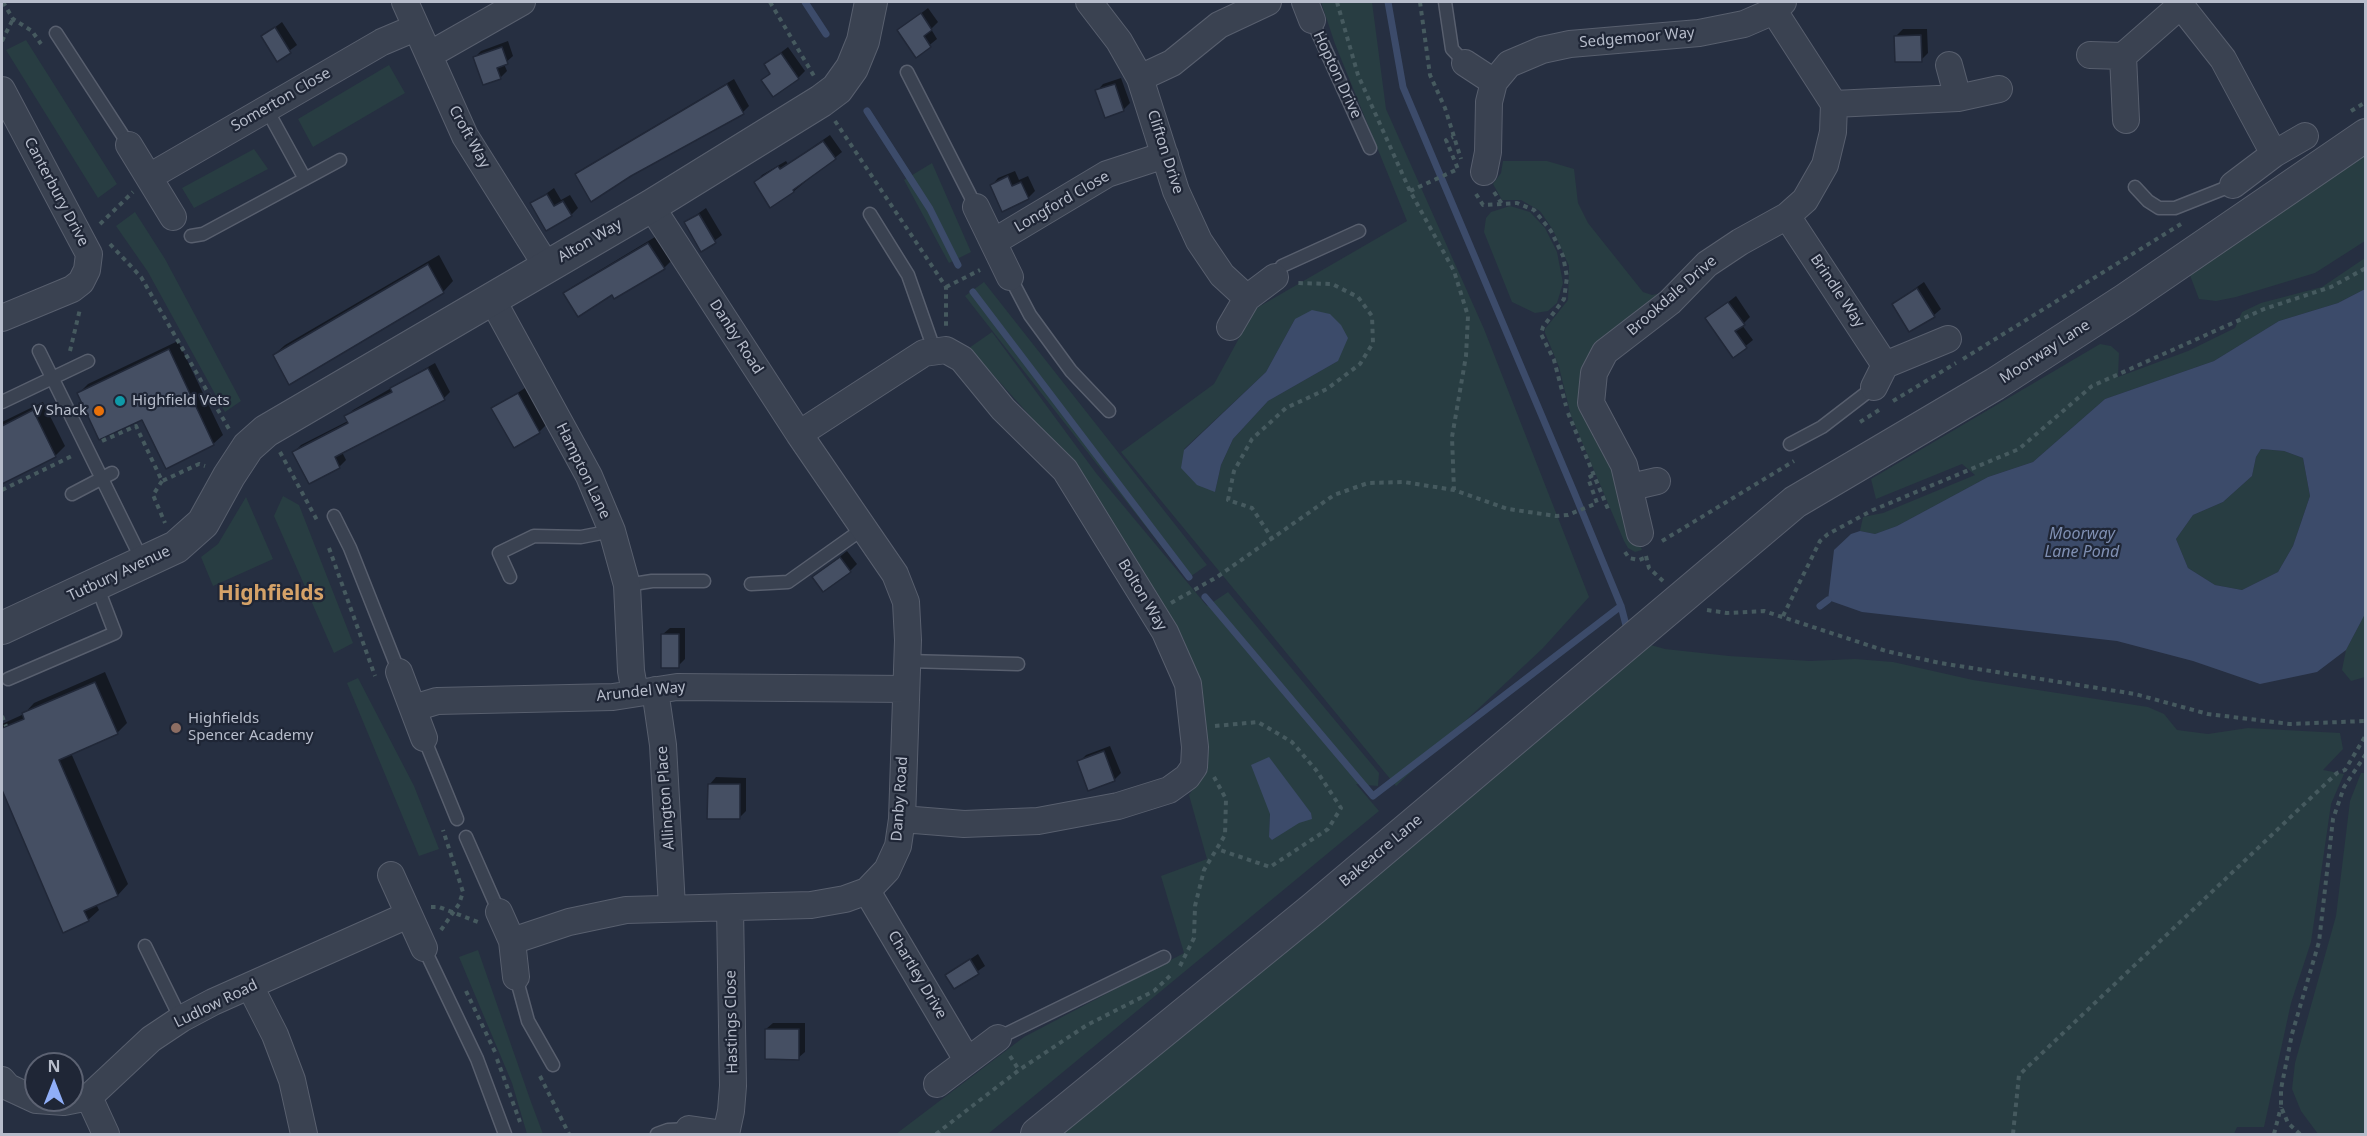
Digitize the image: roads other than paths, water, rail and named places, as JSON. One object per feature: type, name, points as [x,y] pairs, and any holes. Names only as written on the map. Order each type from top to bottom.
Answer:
[{"type":"street","name":"Croft Way","points":[[405,2],[465,136],[546,265]]},
{"type":"street","points":[[429,56],[522,2]]},
{"type":"street","name":"Alton Way","points":[[258,438],[546,265],[651,206],[821,101],[837,89],[852,68],[863,41],[871,2]]},
{"type":"street","name":"Clifton Drive","points":[[1089,2],[1119,41],[1140,78],[1176,191],[1199,241],[1222,275],[1247,298]]},
{"type":"street","points":[[1140,78],[1172,63],[1219,25],[1268,2]]},
{"type":"street","points":[[2090,55],[2123,56],[2179,4],[2223,59],[2274,154]]},
{"type":"street","points":[[1779,6],[1834,104],[1958,98],[1999,88]]},
{"type":"street","name":"Sedgemoor Way","points":[[1494,82],[1509,64],[1542,50],[1570,44],[1699,33],[1744,24],[1779,6]]},
{"type":"street","name":"Somerton Close","points":[[149,177],[382,42],[415,28]]},
{"type":"street","points":[[2123,56],[2126,120]]},
{"type":"street","points":[[1465,63],[1494,82],[1489,102],[1488,152],[1474,176]]},
{"type":"street","points":[[1949,65],[1958,98]]},
{"type":"street","name":"Canterbury Drive","points":[[2,90],[89,234],[87,270],[81,282],[72,289],[2,318]]},
{"type":"street","name":"Brookdale Drive","points":[[1644,545],[1624,465],[1591,403],[1594,374],[1605,352],[1670,302],[1707,264],[1740,242],[1787,216],[1805,200],[1825,165],[1833,132],[1834,104]]},
{"type":"street","name":"Moorway Lane","points":[[1722,564],[1795,502],[1995,384],[2115,307],[2366,135]]},
{"type":"street","points":[[2233,185],[2274,154],[2305,136]]},
{"type":"street","points":[[129,146],[172,217]]},
{"type":"street","name":"Longford Close","points":[[1002,259],[1107,174],[1165,155]]},
{"type":"street","name":"Danby Road","points":[[651,206],[799,434],[895,574],[906,602],[907,661],[902,819],[898,846],[887,870],[867,891]]},
{"type":"street","points":[[976,207],[1002,259]]},
{"type":"street","name":"Brindle Way","points":[[1787,216],[1880,376]]},
{"type":"street","points":[[1230,327],[1247,298],[1275,277]]},
{"type":"street","name":"Hampton Lane","points":[[492,299],[589,476],[612,531],[627,585],[630,661],[645,691]]},
{"type":"street","points":[[1880,376],[1948,339]]},
{"type":"street","points":[[799,434],[906,364],[940,349]]},
{"type":"street","name":"Bolton Way","points":[[902,819],[963,824],[1038,821],[1118,806],[1169,790],[1194,767],[1193,727],[1188,684],[1177,655],[1153,613],[1065,470],[1003,409],[962,359],[940,349]]},
{"type":"street","name":"Tutbury Avenue","points":[[2,628],[97,586],[176,547],[203,523],[229,476],[258,438]]},
{"type":"street","points":[[1631,487],[1657,482]]},
{"type":"street","name":"Bakeacre Lane","points":[[1037,1134],[1313,909],[1722,564]]},
{"type":"street","points":[[388,678],[414,708],[424,738]]},
{"type":"street","name":"Arundel Way","points":[[414,708],[437,701],[613,697],[677,687],[906,688]]},
{"type":"street","name":"Allington Place","points":[[645,691],[663,745],[672,907]]},
{"type":"street","points":[[391,875],[408,915],[432,941]]},
{"type":"street","points":[[512,941],[569,922],[603,915],[672,907],[730,908],[811,905],[867,891]]},
{"type":"street","name":"Chartley Drive","points":[[867,891],[967,1060]]},
{"type":"street","name":"Hastings Close","points":[[688,1129],[725,1134],[731,1111],[733,1086],[730,908]]},
{"type":"street","points":[[499,912],[512,941],[516,977]]},
{"type":"street","name":"Ludlow Road","points":[[89,1097],[151,1038],[181,1019],[408,915]]},
{"type":"street","points":[[250,986],[275,1035],[292,1080],[304,1134]]},
{"type":"street","points":[[937,1084],[998,1038]]},
{"type":"street","points":[[4,1088],[24,1096]]},
{"type":"street","points":[[84,1098],[89,1097],[106,1134]]},
{"type":"lane","points":[[1445,2],[1452,49],[1465,63]]},
{"type":"lane","name":"Hopton Drive","points":[[1309,11],[1370,148]]},
{"type":"lane","points":[[56,33],[129,146]]},
{"type":"lane","points":[[907,72],[976,207]]},
{"type":"lane","points":[[266,108],[305,178]]},
{"type":"lane","points":[[191,236],[203,234],[340,160]]},
{"type":"lane","points":[[2135,187],[2148,201],[2159,207],[2175,208],[2233,185]]},
{"type":"lane","points":[[870,214],[908,275],[940,349]]},
{"type":"lane","points":[[1275,277],[1282,266],[1359,231]]},
{"type":"lane","points":[[1002,259],[1030,315],[1071,371],[1109,411]]},
{"type":"lane","points":[[39,351],[107,476],[144,564]]},
{"type":"lane","points":[[2,402],[88,361]]},
{"type":"lane","points":[[1790,444],[1822,427],[1880,376]]},
{"type":"lane","points":[[72,494],[107,476]]},
{"type":"lane","points":[[334,516],[350,548],[388,678]]},
{"type":"lane","points":[[751,584],[788,582],[864,528]]},
{"type":"lane","points":[[510,577],[499,553],[534,536],[581,537],[612,531]]},
{"type":"lane","points":[[627,585],[652,581],[704,581]]},
{"type":"lane","points":[[8,679],[116,633],[97,586]]},
{"type":"lane","points":[[907,661],[1018,664]]},
{"type":"lane","points":[[424,738],[457,819]]},
{"type":"lane","points":[[466,837],[499,912]]},
{"type":"lane","points":[[432,941],[505,1134]]},
{"type":"lane","points":[[145,946],[181,1019]]},
{"type":"lane","points":[[998,1038],[1164,957]]},
{"type":"lane","points":[[516,977],[528,1021],[553,1065]]},
{"type":"lane","points":[[657,1134],[688,1129]]},
{"type":"water","name":"Moorway Lane Pond","points":[[2365,289],[2365,614],[2346,650],[2317,672],[2260,684],[2193,661],[2117,641],[1862,612],[1828,600],[1834,550],[1851,534],[1860,531],[1875,534],[1897,526],[1988,477],[2033,462],[2105,399],[2214,361],[2279,321],[2338,303]],"holes":[[[2261,449],[2284,451],[2303,458],[2310,496],[2293,546],[2278,572],[2242,590],[2215,585],[2188,568],[2176,539],[2193,515],[2223,502],[2252,476],[2256,457]]]},
{"type":"water","points":[[1312,310],[1330,314],[1341,325],[1348,338],[1338,361],[1268,401],[1233,439],[1221,465],[1215,492],[1197,485],[1181,468],[1184,450],[1266,372],[1295,319]]},
{"type":"water","points":[[1269,757],[1311,813],[1312,819],[1299,823],[1272,840],[1269,837],[1270,814],[1251,765]]},
{"type":"waterway","points":[[805,2],[826,34]]},
{"type":"waterway","points":[[1388,2],[1403,87],[1574,492],[1621,606],[1627,629]]},
{"type":"waterway","points":[[867,111],[930,209],[958,265]]},
{"type":"waterway","points":[[973,292],[1189,577]]},
{"type":"waterway","points":[[1205,597],[1373,796],[1621,606]]},
{"type":"waterway","points":[[1820,606],[1828,600]]},
{"type":"place","name":"Highfield Vets","points":[[120,401]]},
{"type":"place","name":"V Shack","points":[[99,411]]},
{"type":"place","name":"Highfields Spencer Academy","points":[[176,728]]},
{"type":"district","name":"Highfields","points":[[271,594]]}]
